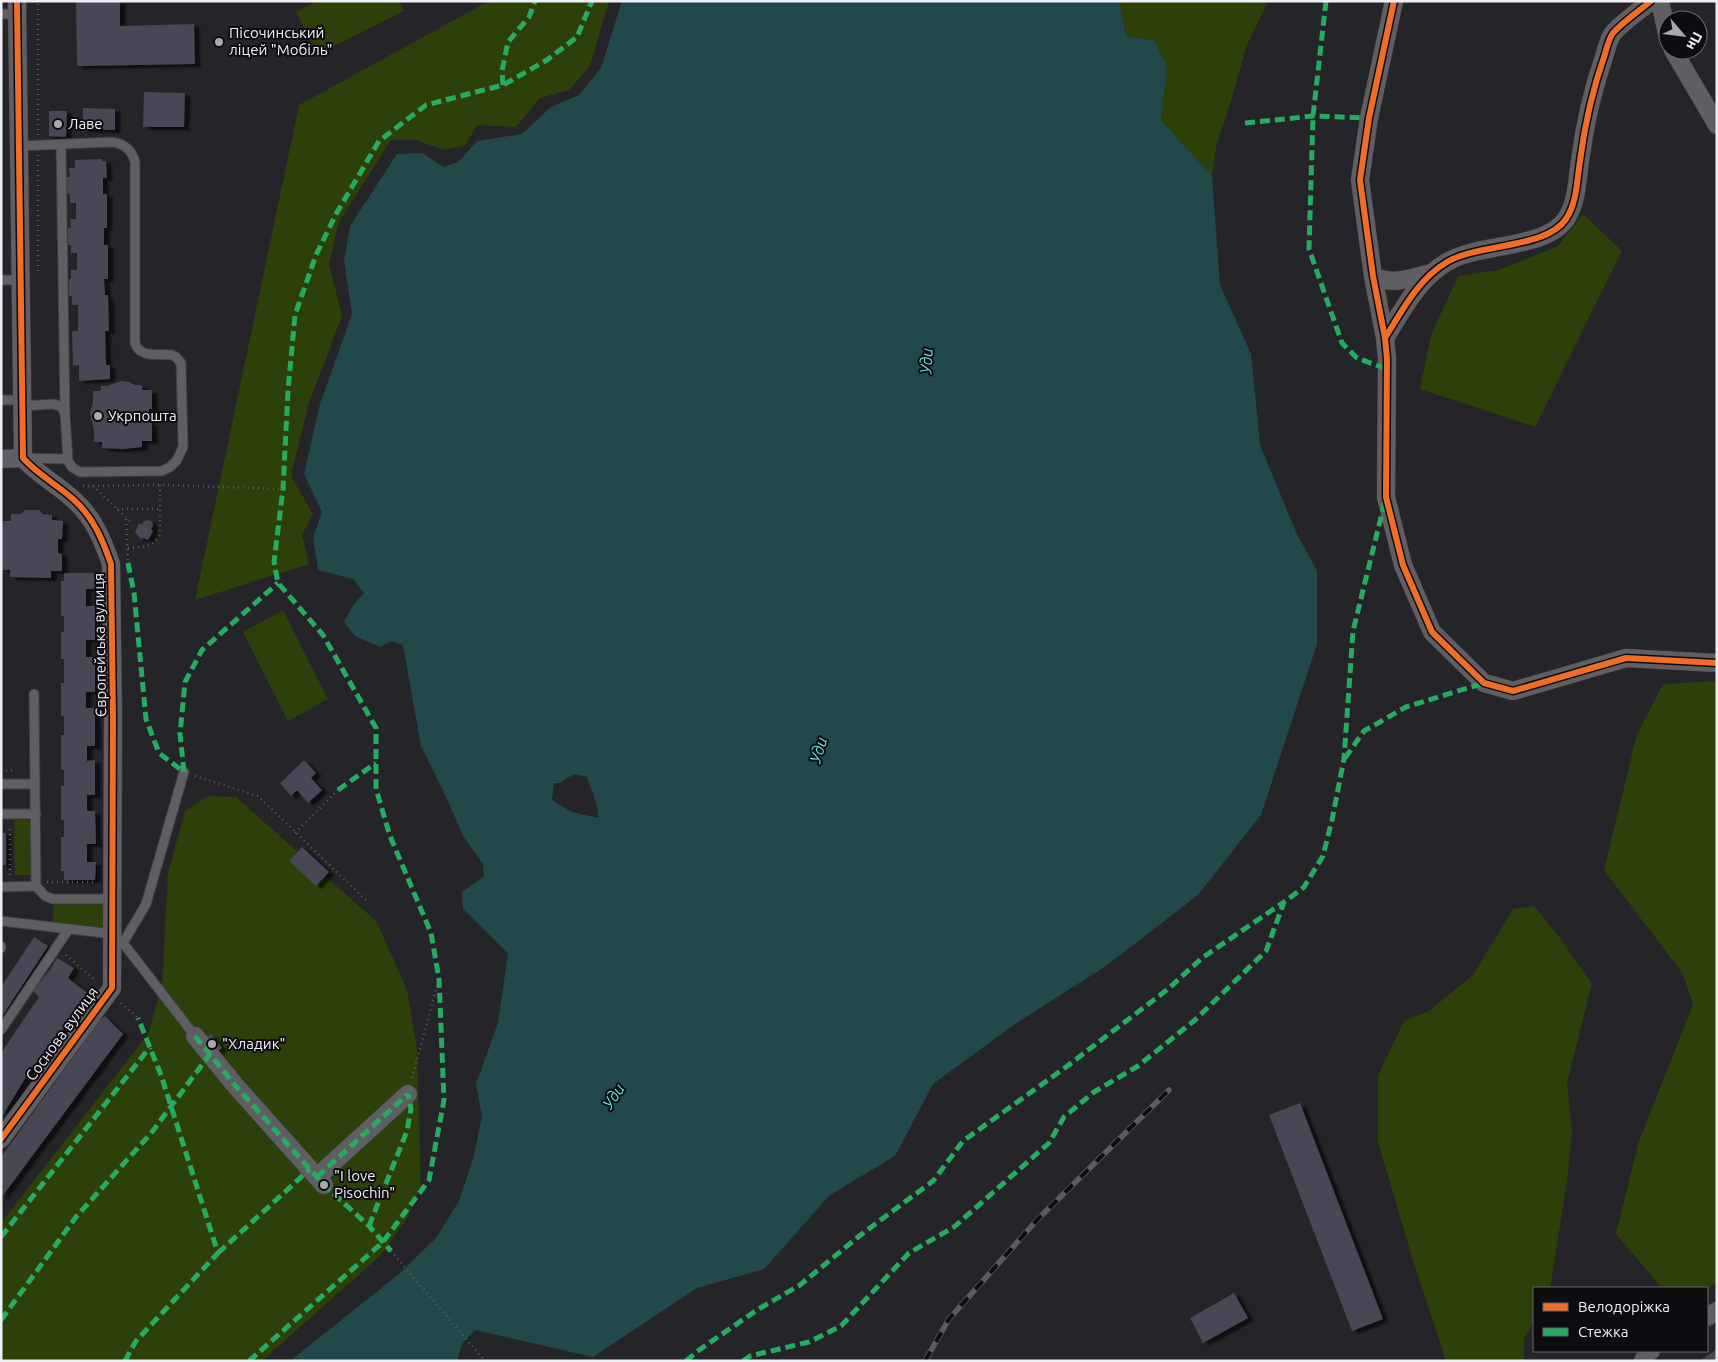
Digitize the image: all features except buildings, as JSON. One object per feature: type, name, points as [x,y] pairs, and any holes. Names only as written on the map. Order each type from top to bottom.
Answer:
[{"type":"street","points":[[1394,1],[1369,118],[1360,180],[1387,359],[1386,496],[1403,565],[1432,632],[1484,683],[1513,691],[1626,658],[1717,663]]},
{"type":"street","points":[[1385,338],[1414,292],[1431,273],[1447,262],[1464,254],[1544,236],[1561,225],[1569,214],[1575,194],[1583,134],[1592,92],[1612,34],[1651,1]]},
{"type":"street","points":[[1,459],[23,458],[19,146],[12,10]]},
{"type":"street","points":[[1679,60],[1717,125]]},
{"type":"street","points":[[1373,276],[1395,282],[1431,273]]},
{"type":"street","name":"Європейська вулиця","points":[[23,458],[31,468],[74,500],[92,520],[111,564],[113,899],[118,938]]},
{"type":"street","name":"Соснова вулиця","points":[[1,1139],[112,988],[118,938]]},
{"type":"street","points":[[195,1036],[234,1084],[321,1181],[408,1094]]},
{"type":"lane","points":[[19,146],[61,144],[119,143],[125,146],[133,156],[135,162],[135,343],[138,350],[142,353],[176,356],[181,363],[183,447],[181,455],[175,462],[160,472],[82,472],[72,467],[68,459],[65,414],[61,144]]},
{"type":"lane","points":[[1,280],[21,280]]},
{"type":"lane","points":[[1,400],[54,404],[60,403],[65,396]]},
{"type":"lane","points":[[54,404],[62,407],[65,414]]},
{"type":"lane","points":[[23,458],[68,459]]},
{"type":"lane","points":[[34,694],[36,884],[45,896],[53,899],[113,899]]},
{"type":"lane","points":[[118,938],[146,904],[184,772]]},
{"type":"lane","points":[[1,784],[35,784]]},
{"type":"lane","points":[[5,814],[36,814]]},
{"type":"lane","points":[[6,887],[36,884]]},
{"type":"lane","points":[[1,921],[118,938],[195,1036]]},
{"type":"lane","points":[[1,1030],[68,930]]},
{"type":"path","points":[[38,1],[38,275]]},
{"type":"path","points":[[128,548],[145,547],[152,545],[157,540],[160,534],[160,485]]},
{"type":"path","points":[[74,486],[160,485],[283,489]]},
{"type":"path","points":[[93,486],[133,524]]},
{"type":"path","points":[[117,509],[160,509]]},
{"type":"path","points":[[126,518],[128,563]]},
{"type":"path","points":[[1,770],[14,770]]},
{"type":"path","points":[[184,772],[258,796],[368,902]]},
{"type":"path","points":[[295,833],[338,790]]},
{"type":"path","points":[[5,814],[6,887]]},
{"type":"path","points":[[36,884],[99,882]]},
{"type":"path","points":[[57,947],[138,1018]]},
{"type":"path","points":[[408,1094],[439,979]]},
{"type":"path","points":[[391,1251],[485,1361]]},
{"type":"green space","points":[[317,1],[399,1],[404,11],[318,54],[296,12]]},
{"type":"green space","points":[[489,1],[609,1],[590,66],[569,90],[540,98],[516,127],[477,125],[465,146],[444,150],[416,140],[391,140],[339,222],[329,264],[342,316],[309,403],[291,476],[313,514],[302,535],[309,564],[195,600],[299,105]]},
{"type":"green space","points":[[1119,1],[1268,1],[1247,45],[1217,143],[1212,176],[1161,120],[1167,67],[1155,41],[1126,36]]},
{"type":"green space","points":[[1583,214],[1622,251],[1535,427],[1420,389],[1431,335],[1458,276],[1499,270],[1558,246]]},
{"type":"green space","points":[[283,610],[328,699],[288,721],[243,632]]},
{"type":"green space","points":[[1717,681],[1717,1283],[1708,1287],[1661,1287],[1616,1234],[1638,1144],[1693,1004],[1683,974],[1604,870],[1637,734],[1663,684]]},
{"type":"green space","points":[[208,796],[236,797],[377,922],[407,990],[417,1049],[421,1186],[406,1220],[380,1256],[262,1361],[1,1361],[1,1223],[148,1034],[162,985],[168,874],[185,811]]},
{"type":"green space","points":[[14,820],[30,820],[31,875],[15,875]]},
{"type":"green space","points":[[109,903],[109,928],[53,922],[54,904]]},
{"type":"green space","points":[[1534,906],[1560,938],[1592,984],[1567,1083],[1572,1133],[1567,1181],[1550,1287],[1533,1287],[1533,1323],[1524,1339],[1524,1361],[1446,1361],[1415,1267],[1378,1142],[1378,1076],[1404,1021],[1429,1011],[1473,975],[1513,909]]},
{"type":"water","name":"Уди","points":[[622,1],[1119,1],[1126,36],[1155,41],[1167,67],[1161,120],[1212,176],[1220,285],[1251,354],[1260,445],[1296,532],[1317,571],[1317,644],[1261,815],[1198,895],[1106,966],[1015,1024],[933,1084],[895,1156],[830,1195],[764,1269],[697,1288],[593,1357],[475,1330],[462,1344],[457,1361],[290,1361],[399,1274],[436,1238],[459,1201],[473,1159],[482,1117],[476,1084],[498,1023],[508,953],[463,909],[462,892],[484,876],[483,864],[463,836],[421,746],[403,645],[392,641],[380,647],[355,636],[344,622],[354,604],[364,593],[353,579],[318,570],[313,538],[322,512],[304,474],[320,404],[352,314],[344,261],[350,226],[397,154],[422,153],[444,167],[458,162],[477,141],[522,134],[551,107],[579,95],[601,68]],"holes":[[[575,774],[587,777],[596,803],[598,818],[572,812],[552,800],[554,783],[560,783]]]},
{"type":"railway","points":[[925,1361],[949,1319],[1037,1220],[1169,1090]]},
{"type":"marked path","points":[[503,85],[502,71],[508,42],[529,17],[535,1]]},
{"type":"marked path","points":[[249,1361],[383,1242],[429,1180],[444,1100],[439,979],[431,933],[390,836],[376,789],[376,728],[323,635],[278,583],[274,562],[283,489],[288,391],[295,315],[316,255],[336,214],[379,141],[426,105],[503,85],[547,60],[577,37],[592,1]]},
{"type":"marked path","points":[[1326,1],[1313,116],[1309,249],[1342,343],[1357,358],[1387,369]]},
{"type":"marked path","points":[[1245,123],[1313,116],[1369,118]]},
{"type":"marked path","points":[[743,1361],[750,1356],[809,1342],[841,1326],[909,1253],[954,1227],[1049,1143],[1064,1117],[1094,1092],[1138,1066],[1195,1020],[1266,951],[1284,902],[1304,887],[1323,856],[1344,759],[1353,631],[1385,501]]},
{"type":"marked path","points":[[128,563],[134,593],[146,719],[159,753],[184,772]]},
{"type":"marked path","points":[[184,772],[180,734],[185,682],[202,650],[278,583]]},
{"type":"marked path","points":[[1345,758],[1364,731],[1406,707],[1484,683]]},
{"type":"marked path","points":[[338,790],[376,763]]},
{"type":"marked path","points":[[686,1361],[757,1310],[800,1285],[858,1237],[933,1181],[963,1141],[1066,1067],[1168,989],[1202,958],[1284,902]]},
{"type":"marked path","points":[[125,1361],[136,1341],[218,1253],[161,1075],[138,1018]]},
{"type":"marked path","points":[[195,1036],[234,1084],[324,1185],[369,1226],[391,1251]]},
{"type":"marked path","points":[[1,1237],[150,1047]]},
{"type":"marked path","points":[[1,1320],[76,1217],[152,1132],[210,1054]]},
{"type":"marked path","points":[[317,1177],[408,1094]]},
{"type":"marked path","points":[[369,1226],[407,1131],[411,1109],[408,1094]]},
{"type":"marked path","points":[[218,1253],[310,1169]]},
{"type":"cycle path","points":[[1,1139],[112,988],[113,717],[111,564],[97,530],[87,514],[68,495],[35,470],[23,458],[17,1]]},
{"type":"cycle path","points":[[1394,1],[1369,118],[1360,180],[1387,359],[1386,497],[1403,565],[1432,632],[1484,683],[1513,691],[1626,658],[1717,663]]},
{"type":"cycle path","points":[[1385,338],[1419,286],[1427,277],[1447,262],[1476,251],[1528,241],[1543,236],[1556,229],[1566,219],[1574,199],[1584,133],[1596,81],[1609,40],[1617,29],[1651,1]]},
{"type":"place","name":"Пісочинський ліцей \"Мобіль\"","points":[[219,42]]},
{"type":"place","name":"Лаве","points":[[58,124]]},
{"type":"place","name":"Укрпошта","points":[[98,416]]},
{"type":"place","name":"\"Хладик\"","points":[[212,1044]]},
{"type":"place","name":"\"I love Pisochin\"","points":[[324,1185]]}]
